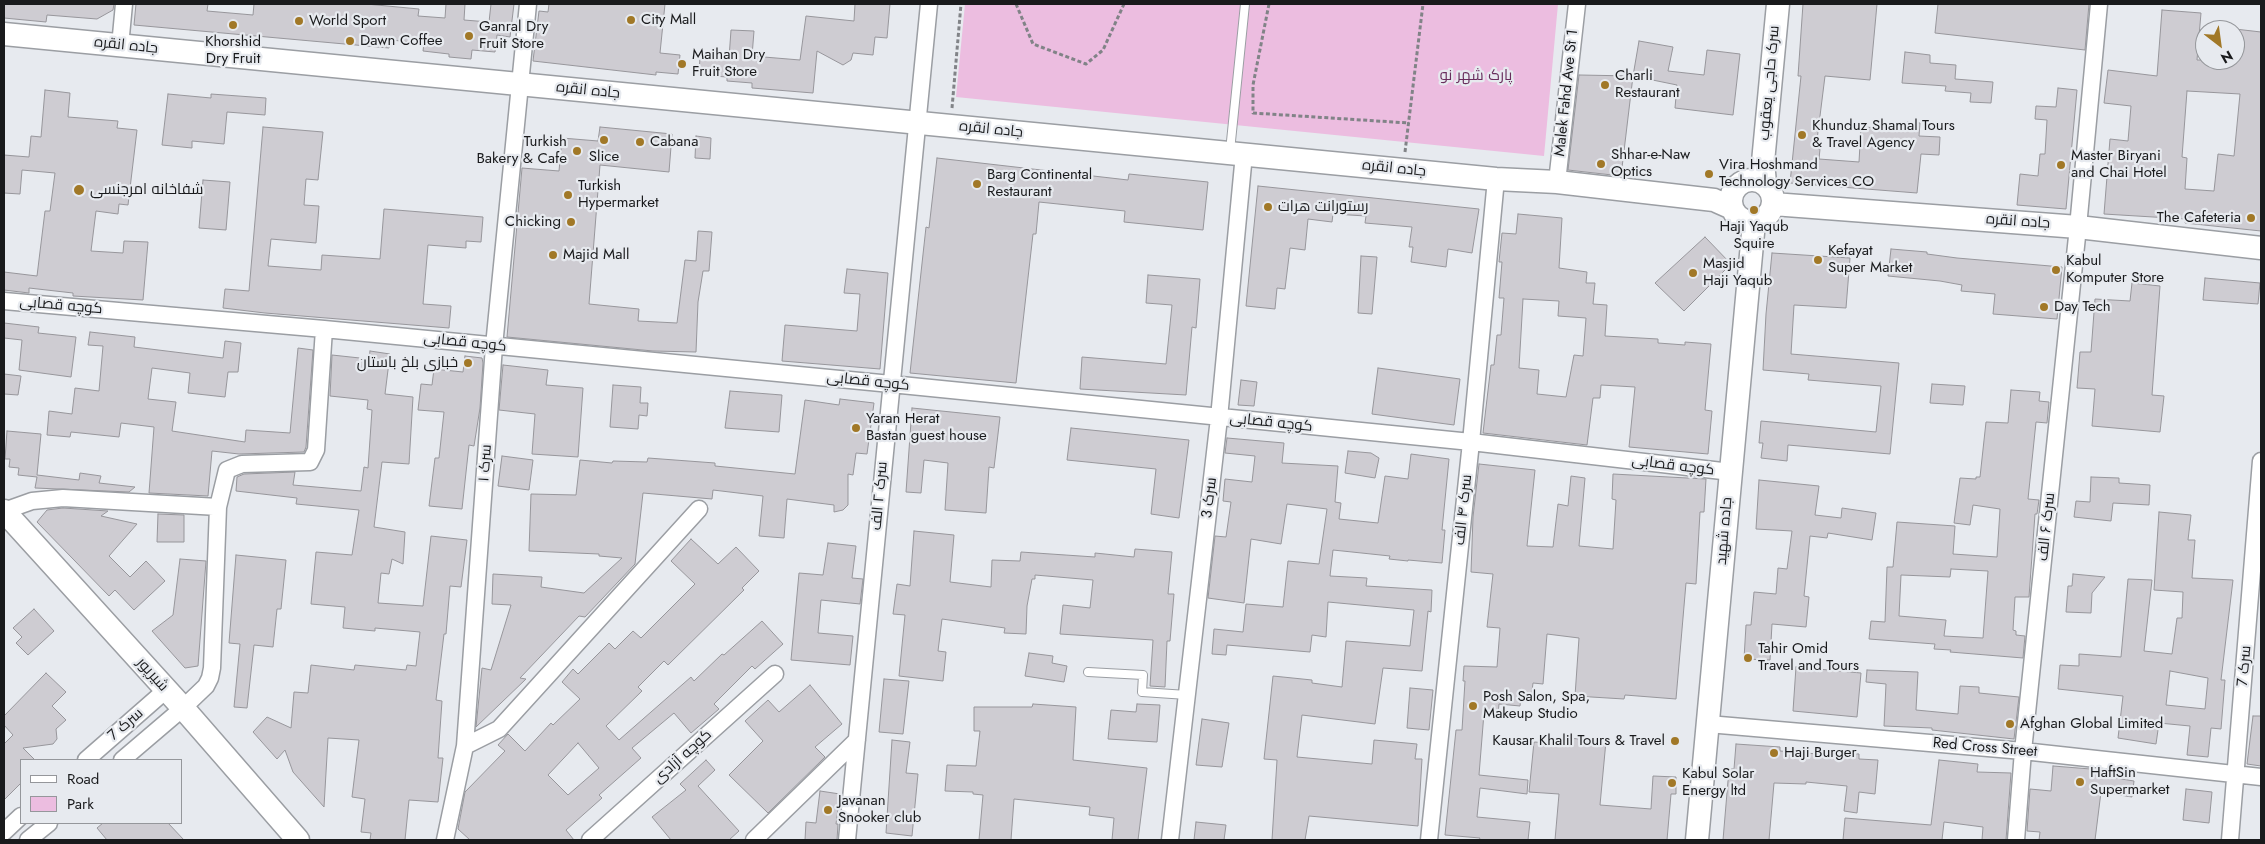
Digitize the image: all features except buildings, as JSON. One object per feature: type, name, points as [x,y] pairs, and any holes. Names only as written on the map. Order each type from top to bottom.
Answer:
[{"type":"main road","name":"سرک حاجی یعقوب","points":[[1764,172],[1778,4]]},
{"type":"main road","name":"جادہ انقرہ","points":[[4,34],[249,58]]},
{"type":"main road","name":"جاده انقره","points":[[249,58],[1496,179],[1557,182],[1714,200],[1732,208]]},
{"type":"main road","points":[[1764,172],[1772,192],[1773,204],[1767,216],[1754,222],[1740,218],[1732,208],[1732,195],[1739,184],[1764,172]]},
{"type":"main road","name":"جاده انقره","points":[[1773,204],[2078,227],[2261,248]]},
{"type":"main road","name":"جاده شهید","points":[[1697,840],[1754,222]]},
{"type":"main road","name":"شیرپور","points":[[4,511],[166,690],[298,840]]},
{"type":"street","points":[[120,46],[124,4]]},
{"type":"street","name":"سرک ۱","points":[[445,840],[465,746],[494,346],[528,4]]},
{"type":"street","name":"سرک ۲ الف","points":[[847,840],[929,4]]},
{"type":"street","name":"Malek Fahd Ave St 1","points":[[1557,182],[1577,4]]},
{"type":"street","name":"سرک ۶ الف","points":[[2017,833],[2023,751],[2078,227],[2099,4]]},
{"type":"street","name":"سرک 3","points":[[1170,840],[1219,418],[1237,154]]},
{"type":"street","name":"سرک ۴ الف","points":[[1428,840],[1471,442],[1496,179]]},
{"type":"street","name":"کوچه قصابی","points":[[4,301],[324,329],[891,384],[1471,442],[1731,472]]},
{"type":"street","name":"سرک 7","points":[[123,759],[206,686],[212,668],[218,507],[227,470],[242,464],[310,462],[316,450],[324,329]]},
{"type":"street","name":"سرک 7","points":[[2230,840],[2261,461]]},
{"type":"street","points":[[4,511],[32,501],[63,498],[218,507]]},
{"type":"street","points":[[465,746],[499,729],[699,509]]},
{"type":"street","name":"کوچه آزادی","points":[[590,840],[775,674]]},
{"type":"street","name":"سرک 7","points":[[87,759],[166,690]]},
{"type":"street","name":"Red Cross Street","points":[[1708,724],[2023,751],[2261,777]]},
{"type":"street","points":[[754,840],[857,740]]},
{"type":"street","points":[[4,832],[20,817]]},
{"type":"street","points":[[28,840],[48,824]]},
{"type":"lane","points":[[1237,154],[1245,4]]},
{"type":"lane","points":[[1088,672],[1144,675],[1142,692],[1187,695]]},
{"type":"path","points":[[950,126],[961,4]]},
{"type":"path","points":[[1016,4],[1033,44],[1086,64],[1103,50],[1124,4]]},
{"type":"path","points":[[1269,4],[1253,85],[1253,113],[1409,123]]},
{"type":"path","points":[[1403,170],[1423,4]]},
{"type":"green space","name":"پارک شهر نو","points":[[965,4],[1558,4],[1544,156],[956,97]]},
{"type":"place","name":"City Mall","points":[[631,20]]},
{"type":"place","name":"World Sport","points":[[299,21]]},
{"type":"place","name":"Khorshid Dry Fruit","points":[[233,25]]},
{"type":"place","name":"Ganral Dry Fruit Store","points":[[469,36]]},
{"type":"place","name":"Dawn Coffee","points":[[350,41]]},
{"type":"place","name":"Maihan Dry Fruit Store","points":[[682,64]]},
{"type":"place","name":"Charli Restaurant","points":[[1605,85]]},
{"type":"place","name":"Khunduz Shamal Tours & Travel Agency","points":[[1802,135]]},
{"type":"place","name":"Slice","points":[[604,140]]},
{"type":"place","name":"Cabana","points":[[640,142]]},
{"type":"place","name":"Turkish Bakery & Cafe","points":[[577,151]]},
{"type":"place","name":"Shhar-e-Naw Optics","points":[[1601,164]]},
{"type":"place","name":"Master Biryani and Chai Hotel","points":[[2061,165]]},
{"type":"place","name":"Vira Hoshmand Technology Services CO","points":[[1709,174]]},
{"type":"place","name":"Barg Continental Restaurant","points":[[977,184]]},
{"type":"place","name":"شفاخانه امرجنسی","points":[[79,190]]},
{"type":"place","name":"Turkish Hypermarket","points":[[568,195]]},
{"type":"place","name":"رستورانت هرات","points":[[1268,207]]},
{"type":"place","name":"Haji Yaqub Squire","points":[[1754,210]]},
{"type":"place","name":"The Cafeteria","points":[[2251,218]]},
{"type":"place","name":"Chicking","points":[[571,222]]},
{"type":"place","name":"Majid Mall","points":[[553,255]]},
{"type":"place","name":"Kefayat Super Market","points":[[1818,260]]},
{"type":"place","name":"Kabul Komputer Store","points":[[2056,270]]},
{"type":"place","name":"Masjid Haji Yaqub","points":[[1693,273]]},
{"type":"place","name":"Day Tech","points":[[2044,307]]},
{"type":"place","name":"خبازی بلخ باستان","points":[[468,363]]},
{"type":"place","name":"Yaran Herat Bastan guest house","points":[[856,428]]},
{"type":"place","name":"Tahir Omid Travel and Tours","points":[[1748,658]]},
{"type":"place","name":"Posh Salon, Spa, Makeup Studio","points":[[1473,706]]},
{"type":"place","name":"Afghan Global Limited","points":[[2010,724]]},
{"type":"place","name":"Kausar Khalil Tours & Travel","points":[[1675,741]]},
{"type":"place","name":"Haji Burger","points":[[1774,753]]},
{"type":"place","name":"HaftSin Supermarket","points":[[2080,782]]},
{"type":"place","name":"Kabul Solar Energy ltd","points":[[1672,783]]},
{"type":"place","name":"Javanan Snooker club","points":[[828,810]]}]
